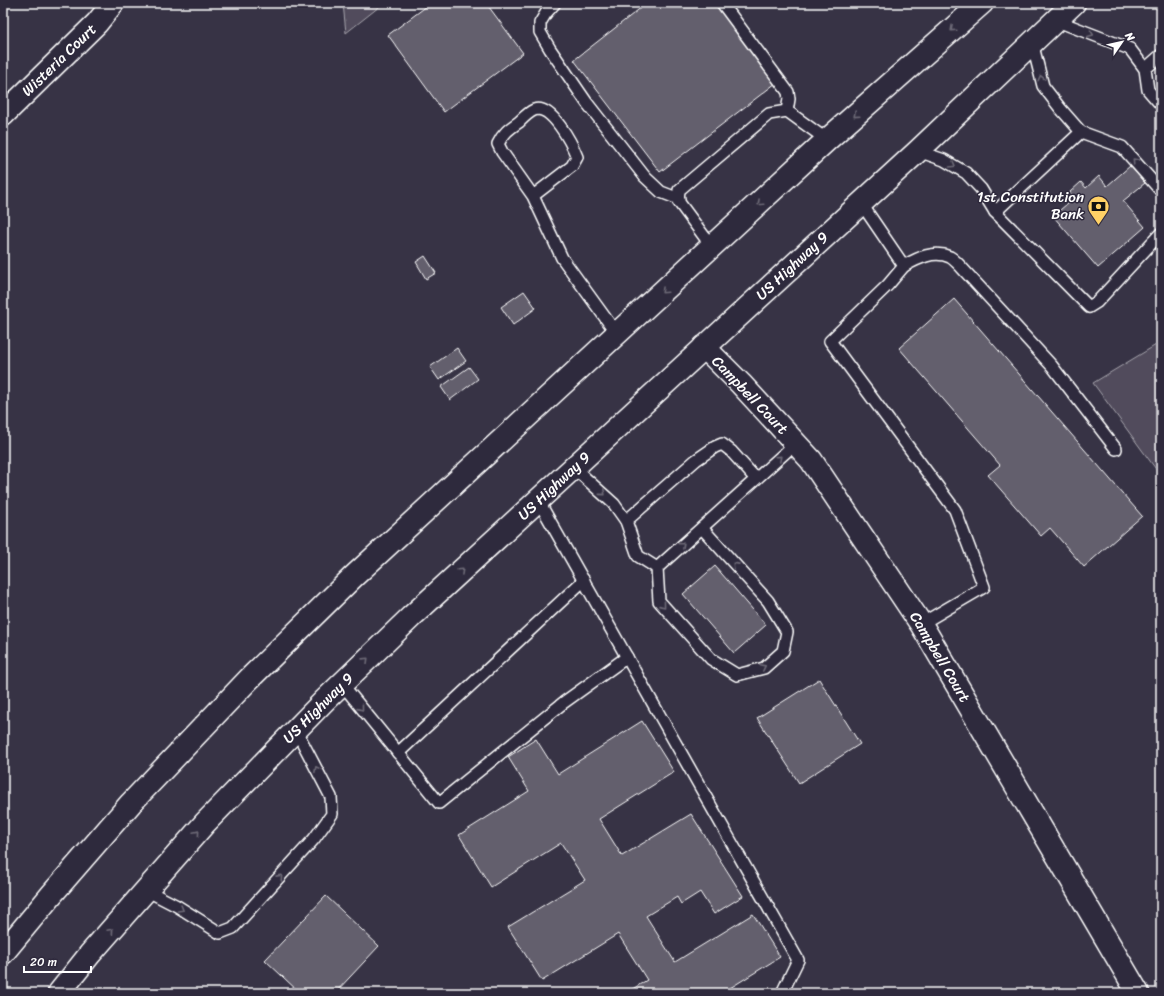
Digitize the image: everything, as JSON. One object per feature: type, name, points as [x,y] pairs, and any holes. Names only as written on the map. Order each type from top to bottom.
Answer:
[{"type":"main road","name":"Wisteria Court","points":[[3,115],[97,23],[113,3]]},
{"type":"main road","points":[[3,953],[131,803],[250,678],[353,576],[827,140],[982,3]]},
{"type":"main road","name":"US Highway 9","points":[[59,993],[90,954],[205,823],[342,684],[411,617],[918,151],[1074,3]]},
{"type":"main road","name":"Campbell Court","points":[[704,347],[741,384],[811,460],[921,624],[1138,993]]},
{"type":"lane","points":[[555,3],[540,23],[540,32],[550,49],[587,103],[645,177],[661,192],[678,199]]},
{"type":"lane","points":[[722,3],[788,92],[789,99],[787,111]]},
{"type":"lane","points":[[1055,20],[1130,49],[1145,68],[1148,90],[1161,105]]},
{"type":"lane","points":[[1032,42],[1043,86],[1060,108],[1081,132],[1122,147],[1161,191]]},
{"type":"lane","points":[[1145,68],[1161,56]]},
{"type":"lane","points":[[533,196],[572,166],[577,157],[573,146],[552,114],[543,109],[534,110],[502,136],[498,144],[533,196],[562,258],[617,334]]},
{"type":"lane","points":[[712,247],[678,201],[679,190],[769,114],[787,111],[827,140]]},
{"type":"lane","points":[[995,212],[1081,132]]},
{"type":"lane","points":[[918,151],[944,160],[966,173],[981,189],[995,212],[1089,307],[1097,302],[1161,233]]},
{"type":"lane","points":[[861,203],[904,266]]},
{"type":"lane","points":[[921,624],[984,587],[955,510],[830,341],[888,285],[904,266],[918,258],[933,254],[951,257],[1052,366],[1116,449]]},
{"type":"lane","points":[[657,568],[796,443]]},
{"type":"lane","points":[[626,521],[696,460],[722,444],[731,451],[756,479]]},
{"type":"lane","points":[[574,468],[614,504],[626,521],[638,556],[657,568]]},
{"type":"lane","points":[[538,500],[798,960],[782,993]]},
{"type":"lane","points":[[657,568],[659,601],[711,659],[738,675],[764,668],[783,651],[787,632],[768,601],[702,528]]},
{"type":"lane","points":[[398,753],[584,580]]},
{"type":"lane","points":[[342,684],[439,803],[564,703],[627,657]]},
{"type":"lane","points":[[146,890],[177,906],[220,933],[233,928],[314,840],[332,814],[331,797],[296,730]]},
{"type":"shaded area","points":[[343,3],[384,3],[346,33]]},
{"type":"shaded area","points":[[1161,342],[1161,476],[1093,383]]},
{"type":"building","points":[[431,3],[486,3],[523,53],[444,112],[388,35]]},
{"type":"building","points":[[647,3],[714,3],[776,83],[660,172],[574,60]]},
{"type":"building","points":[[1130,166],[1145,183],[1123,201],[1145,227],[1098,268],[1053,216],[1074,198],[1070,192],[1081,182],[1086,188],[1099,176],[1107,186]]},
{"type":"building","points":[[425,256],[436,273],[426,279],[416,262]]},
{"type":"building","points":[[524,291],[536,308],[513,325],[501,307]]},
{"type":"building","points":[[954,299],[1142,516],[1084,567],[1050,528],[1041,536],[988,475],[1000,465],[899,348]]},
{"type":"building","points":[[457,348],[466,361],[439,380],[430,367]]},
{"type":"building","points":[[469,367],[478,379],[450,400],[441,387]]},
{"type":"building","points":[[715,566],[766,625],[734,653],[683,594]]},
{"type":"building","points":[[819,679],[860,744],[799,783],[757,718]]},
{"type":"building","points":[[642,721],[674,772],[599,819],[622,856],[691,814],[743,896],[714,914],[700,892],[681,904],[677,897],[646,916],[675,962],[753,914],[780,957],[722,993],[626,993],[647,980],[618,934],[542,981],[508,927],[585,880],[561,843],[491,887],[459,835],[529,791],[508,757],[536,739],[558,774]]},
{"type":"building","points":[[326,896],[379,946],[335,993],[300,993],[265,960]]},
{"type":"place","name":"1st Constitution Bank","points":[[1099,226]]}]
